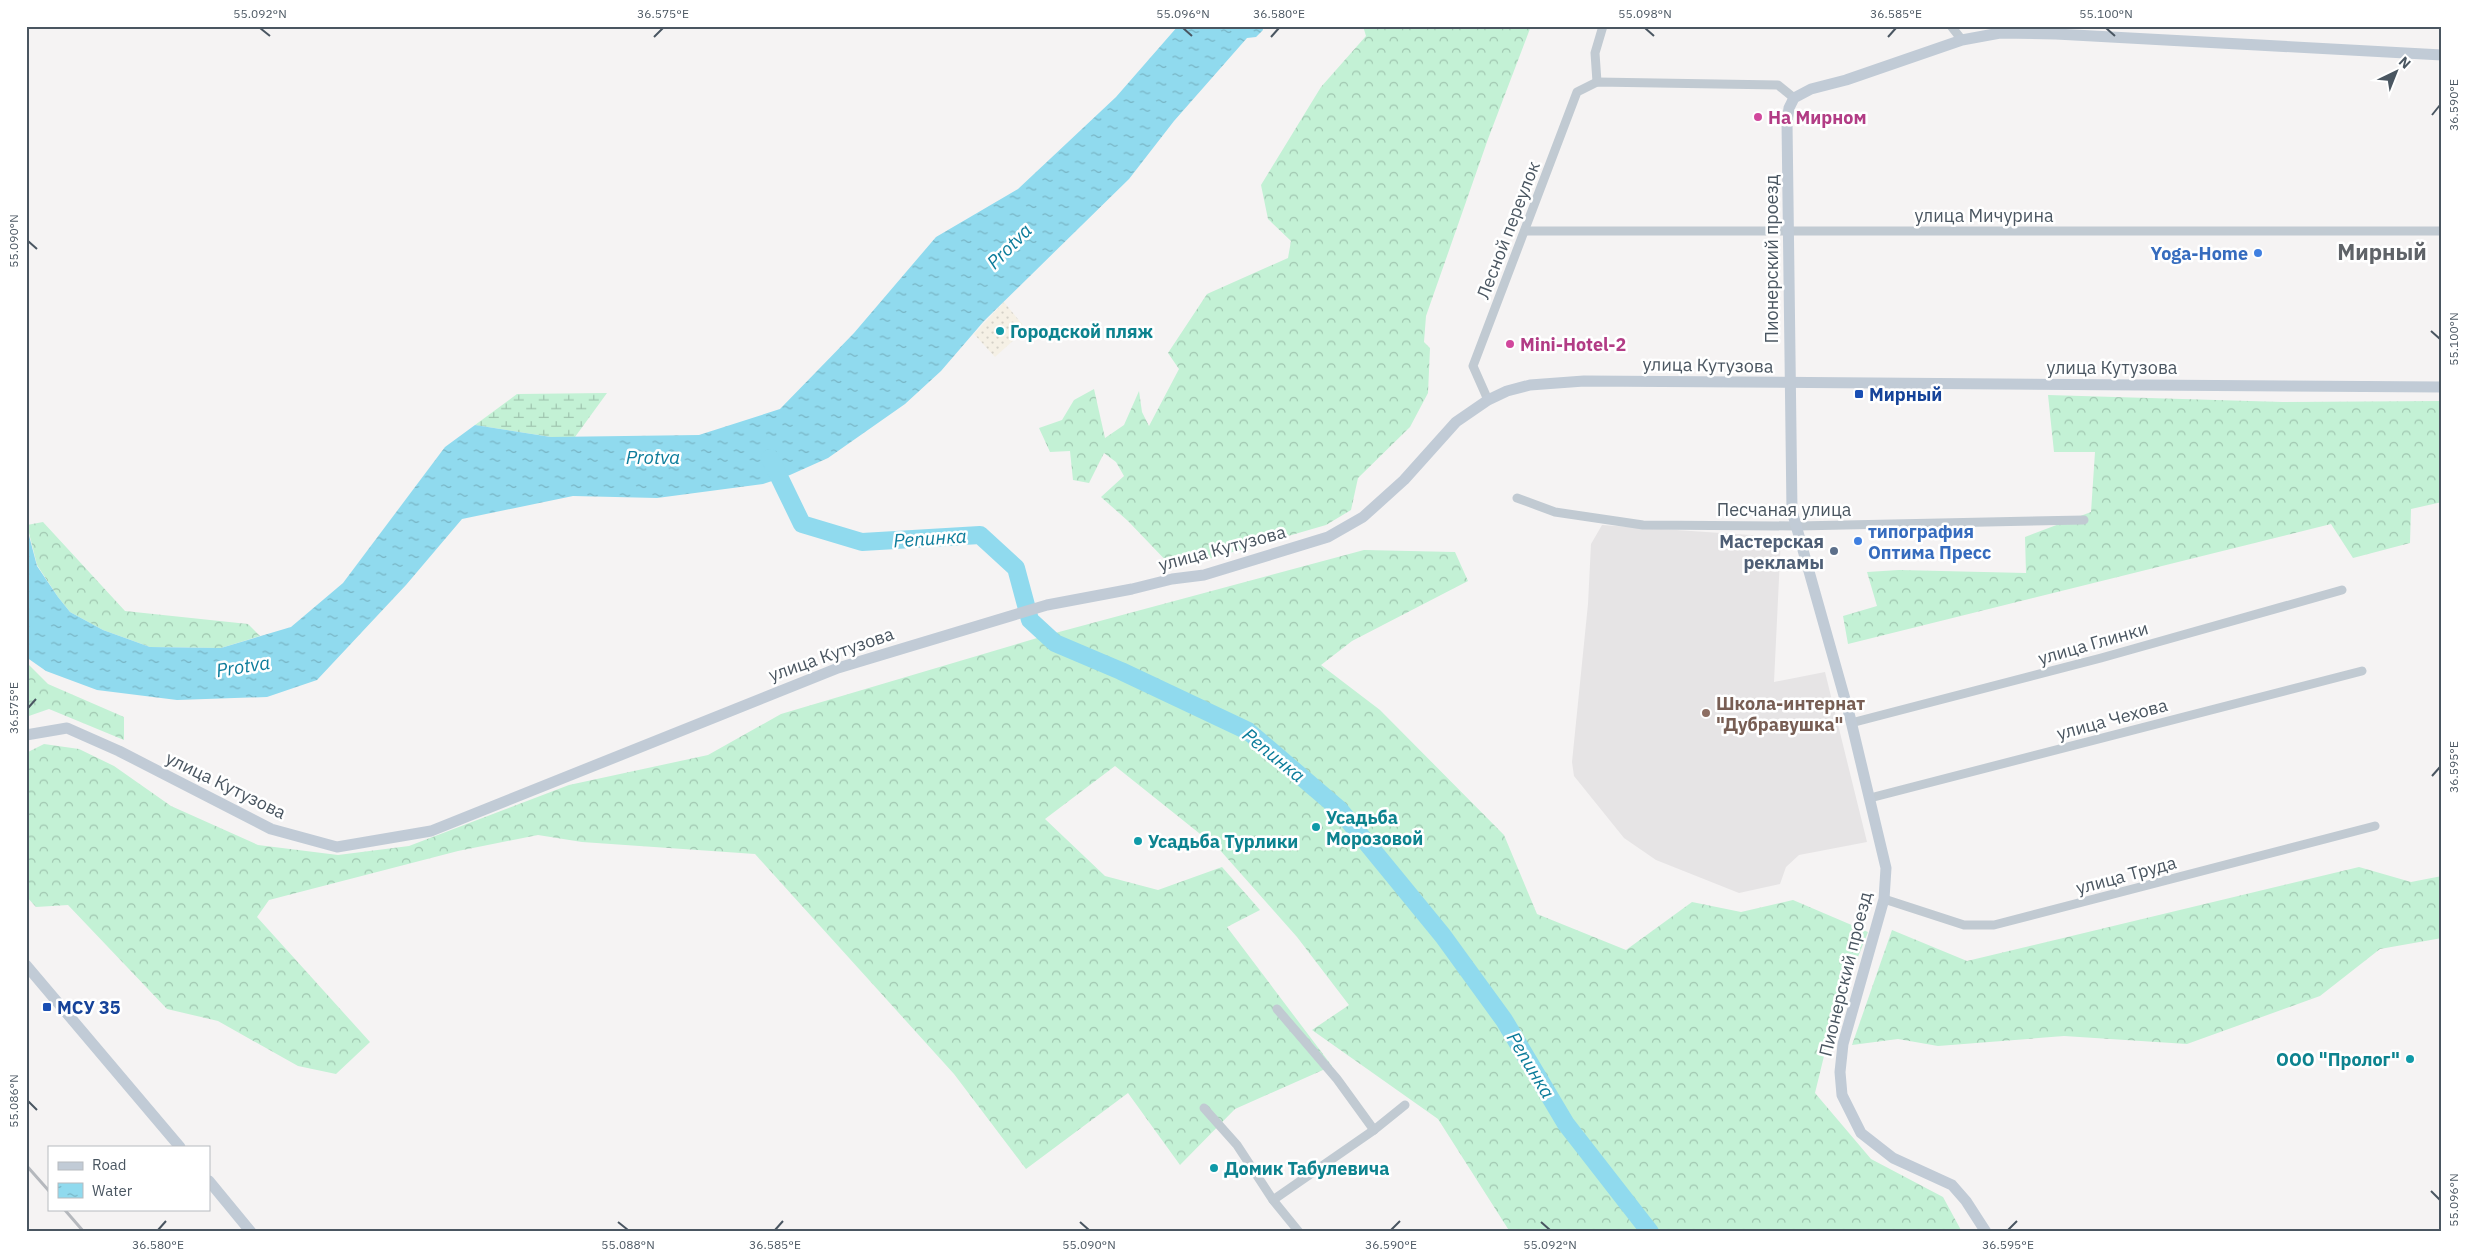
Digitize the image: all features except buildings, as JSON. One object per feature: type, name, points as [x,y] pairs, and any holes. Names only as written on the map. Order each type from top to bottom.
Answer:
[{"type":"main road","points":[[1794,98],[1810,90],[1846,80],[1962,40],[2000,33],[2056,34],[2442,55]]},
{"type":"main road","name":"Пионерский проезд","points":[[1794,98],[1789,108],[1787,122],[1792,511],[1798,526],[1851,723],[1886,868],[1884,899],[1843,1044],[1840,1072],[1842,1095],[1861,1133],[1893,1158],[1952,1185],[1966,1201],[1986,1232]]},
{"type":"main road","name":"улица Кутузова","points":[[26,735],[67,728],[128,756],[271,830],[337,847],[431,831],[838,668],[1010,615],[1172,579],[1204,574],[1328,537],[1363,517],[1404,480],[1456,422],[1488,400],[1507,391],[1530,385],[1584,381],[2442,387]]},
{"type":"main road","points":[[26,965],[179,1146]]},
{"type":"main road","points":[[210,1182],[251,1232]]},
{"type":"street","points":[[1603,26],[1595,53],[1597,82],[1778,86],[1794,98]]},
{"type":"street","points":[[1951,26],[1962,40]]},
{"type":"street","name":"Лесной переулок","points":[[1488,400],[1473,366],[1526,231],[1577,92],[1597,82]]},
{"type":"street","name":"улица Мичурина","points":[[1526,231],[2442,231]]},
{"type":"street","name":"Песчаная улица","points":[[1517,498],[1555,512],[1642,525],[1798,526],[2084,520]]},
{"type":"street","name":"улица Глинки","points":[[1851,723],[2102,658],[2342,590]]},
{"type":"street","name":"улица Чехова","points":[[1870,798],[2362,671]]},
{"type":"street","name":"улица Труда","points":[[1884,899],[1964,925],[1994,926],[2375,826]]},
{"type":"street","points":[[1277,1009],[1337,1079],[1374,1130]]},
{"type":"street","points":[[1273,1200],[1374,1130],[1405,1105]]},
{"type":"street","points":[[1204,1108],[1237,1145],[1273,1200],[1299,1232]]},
{"type":"shaded area","name":"Школа-интернат \"Дубравушка\"","points":[[1602,525],[1781,537],[1774,682],[1825,672],[1867,842],[1799,855],[1786,867],[1780,884],[1739,893],[1656,860],[1624,838],[1574,776],[1572,762],[1588,604],[1591,544]]},
{"type":"green space","points":[[1363,26],[1531,26],[1488,139],[1426,316],[1424,342],[1430,348],[1428,393],[1410,427],[1358,478],[1351,510],[1326,525],[1174,569],[1128,521],[1101,497],[1124,476],[1116,462],[1104,453],[1089,483],[1073,480],[1070,451],[1050,452],[1039,428],[1062,420],[1074,400],[1094,389],[1105,438],[1124,425],[1139,391],[1142,412],[1149,426],[1179,369],[1168,353],[1207,294],[1288,258],[1291,241],[1268,219],[1261,185],[1321,87],[1366,36]]},
{"type":"green space","points":[[607,393],[575,437],[551,437],[475,425],[517,394]]},
{"type":"green space","points":[[2048,395],[2283,402],[2442,401],[2442,502],[2411,509],[2410,543],[2353,558],[2331,524],[1848,644],[1843,616],[1877,606],[1867,572],[1899,570],[2026,573],[2025,537],[2091,512],[2095,452],[2054,452]]},
{"type":"green space","points":[[43,522],[125,611],[248,624],[260,636],[221,648],[150,647],[103,630],[70,612],[37,565],[27,525]]},
{"type":"green space","points":[[1364,550],[1455,552],[1468,581],[1352,641],[1321,665],[1380,710],[1504,835],[1537,914],[1626,950],[1692,902],[1741,912],[1793,900],[1868,932],[1833,1019],[1815,1093],[1871,1159],[1943,1197],[1962,1232],[1510,1232],[1438,1119],[1312,1030],[1349,1005],[1297,937],[1219,849],[1115,766],[1045,819],[1105,876],[1158,890],[1222,867],[1260,910],[1227,927],[1332,1066],[1235,1109],[1180,1165],[1128,1093],[1026,1169],[954,1074],[755,854],[582,842],[538,835],[458,851],[269,900],[257,917],[370,1042],[336,1074],[298,1066],[218,1021],[167,1009],[68,905],[36,907],[26,896],[26,753],[44,744],[79,749],[114,766],[171,806],[258,845],[338,855],[409,846],[569,785],[708,755],[781,714],[1044,636]]},
{"type":"green space","points":[[26,662],[48,684],[124,717],[124,740],[49,709],[26,717]]},
{"type":"green space","points":[[2359,867],[2411,882],[2442,876],[2442,938],[2380,949],[2320,996],[2187,1044],[2064,1036],[1938,1046],[1898,1039],[1852,1045],[1892,930],[1967,961]]},
{"type":"sand","name":"Городской пляж","points":[[1004,302],[1026,329],[995,357],[974,334]]},
{"type":"water","name":"Protva","points":[[1178,26],[1262,26],[1263,30],[1256,37],[1247,38],[1174,121],[1129,179],[984,321],[941,371],[905,404],[828,458],[790,475],[763,484],[657,498],[573,496],[462,519],[406,585],[317,680],[267,697],[177,700],[97,690],[46,671],[26,657],[26,524],[37,566],[70,612],[103,630],[150,647],[221,648],[291,627],[343,583],[445,447],[475,425],[551,437],[699,435],[780,409],[854,333],[936,237],[1018,189],[1116,97]]},
{"type":"waterway","name":"Репинка","points":[[770,458],[802,524],[862,542],[980,535],[1016,568],[1030,620],[1055,643],[1121,671],[1248,731],[1339,809],[1443,936],[1504,1020],[1566,1124],[1650,1232]]},
{"type":"railway","points":[[26,1165],[48,1190]]},
{"type":"railway","points":[[65,1210],[84,1232]]},
{"type":"place","name":"На Мирном","points":[[1758,117]]},
{"type":"place","name":"Yoga-Home","points":[[2258,253]]},
{"type":"place","name":"Городской пляж","points":[[1000,331]]},
{"type":"place","name":"Mini-Hotel-2","points":[[1510,344]]},
{"type":"place","name":"Мирный","points":[[1859,394]]},
{"type":"place","name":"типография Оптима Пресс","points":[[1858,541]]},
{"type":"place","name":"Мастерская рекламы","points":[[1834,551]]},
{"type":"place","name":"Школа-интернат \"Дубравушка\"","points":[[1706,713]]},
{"type":"place","name":"Усадьба Морозовой","points":[[1316,827]]},
{"type":"place","name":"Усадьба Турлики","points":[[1138,841]]},
{"type":"place","name":"МСУ 35","points":[[47,1007]]},
{"type":"place","name":"ООО \"Пролог\"","points":[[2410,1059]]},
{"type":"place","name":"Домик Табулевича","points":[[1214,1168]]},
{"type":"district","name":"Мирный","points":[[2382,251]]}]
